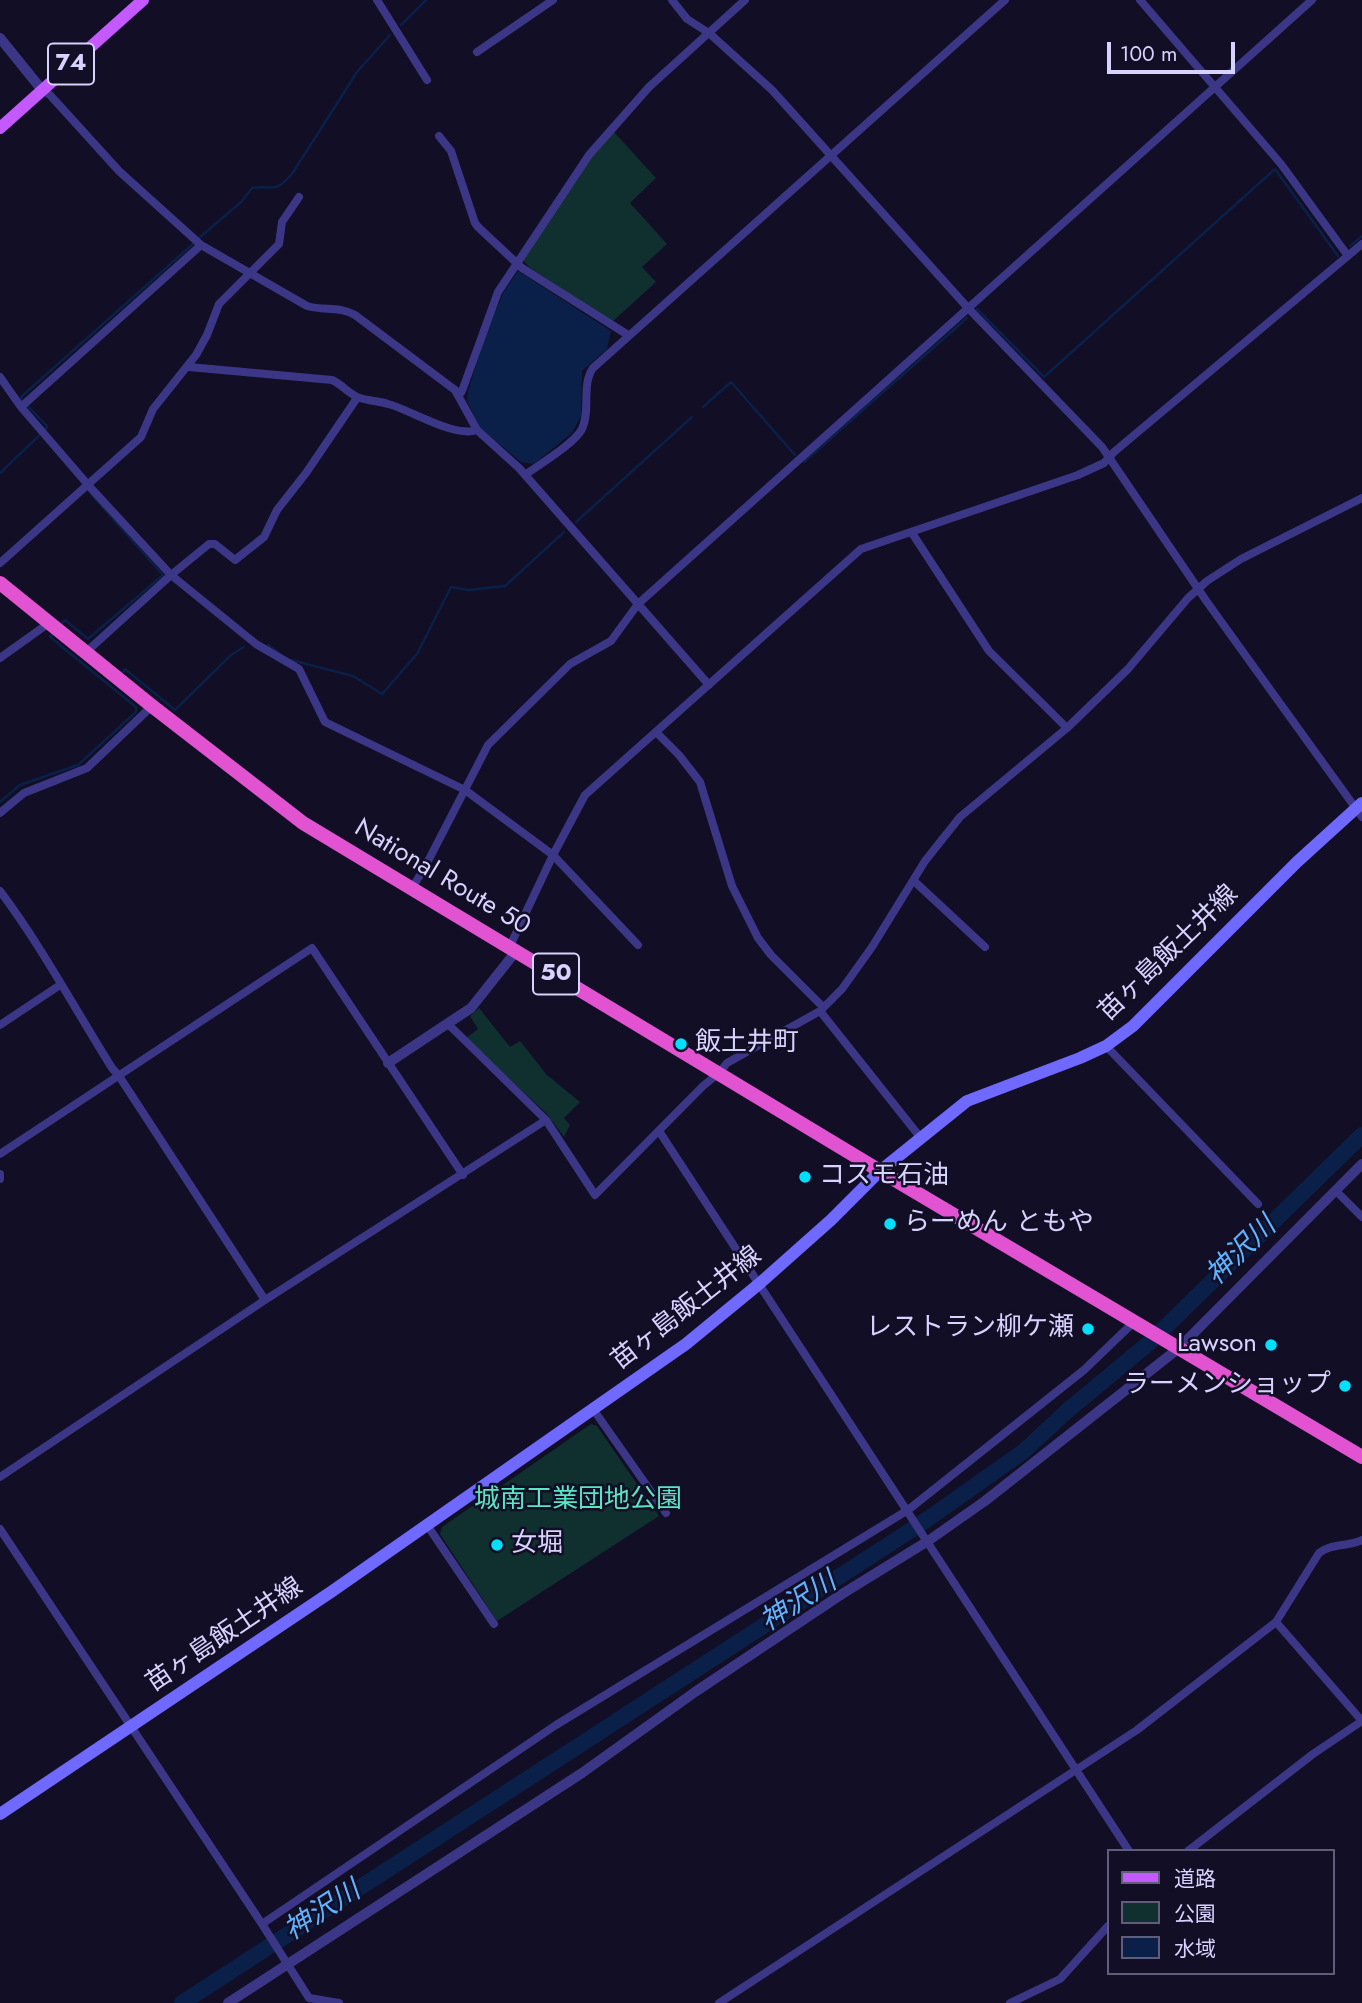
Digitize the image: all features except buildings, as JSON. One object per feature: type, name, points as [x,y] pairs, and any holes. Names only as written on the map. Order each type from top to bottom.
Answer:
[{"type":"highway","name":"National Route 50","points":[[0,583],[152,706],[303,822],[1137,1323]]},
{"type":"highway","name":"50","points":[[1137,1323],[1362,1457]]},
{"type":"main road","name":"74","points":[[0,128],[143,0]]},
{"type":"main road","name":"苗ヶ島飯土井線","points":[[0,1814],[427,1525],[702,1332],[831,1220],[880,1171],[967,1101],[1106,1046],[1133,1026],[1297,862],[1360,809]]},
{"type":"street","points":[[377,0],[426,80]]},
{"type":"street","points":[[477,52],[553,0]]},
{"type":"street","points":[[672,0],[683,16],[709,33],[763,81],[968,308],[1110,457],[1198,589],[1360,809]]},
{"type":"street","points":[[459,395],[463,391],[492,305],[575,174],[596,146],[649,87],[745,0]]},
{"type":"street","points":[[525,475],[581,432],[587,410],[589,374],[628,335],[1005,0]]},
{"type":"street","points":[[1140,0],[1282,164],[1348,256]]},
{"type":"street","points":[[411,888],[488,745],[570,664],[611,641],[638,604],[1312,0]]},
{"type":"street","points":[[0,38],[42,90],[119,172],[201,245],[307,306],[324,310],[340,309],[355,315],[459,395],[477,430],[525,475],[709,685]]},
{"type":"street","points":[[439,136],[451,151],[475,223],[517,263],[628,335]]},
{"type":"street","points":[[0,563],[141,437],[153,409],[189,367],[207,335],[219,304],[279,244],[282,222],[299,197]]},
{"type":"street","points":[[388,1063],[471,1008],[513,948],[553,855],[585,795],[861,550],[877,542],[912,533],[1084,473],[1104,463],[1362,244]]},
{"type":"street","points":[[21,407],[201,245]]},
{"type":"street","points":[[189,367],[332,380],[357,398],[389,404],[469,433],[477,430]]},
{"type":"street","points":[[0,377],[21,407],[89,486],[171,575],[256,644],[299,669],[325,722],[465,790],[553,855],[638,945]]},
{"type":"street","points":[[85,653],[209,544],[215,544],[235,560],[258,542],[266,533],[277,510],[357,398]]},
{"type":"street","points":[[448,1024],[546,1120],[595,1195],[727,1063],[822,1009],[842,989],[872,947],[925,861],[960,817],[1067,728],[1128,669],[1198,589],[1241,559],[1362,498]]},
{"type":"street","points":[[912,533],[989,651],[1067,728]]},
{"type":"street","points":[[0,659],[49,623]]},
{"type":"street","points":[[0,813],[24,793],[87,768],[152,706]]},
{"type":"street","points":[[656,732],[700,782],[732,886],[758,938],[771,956],[822,1009],[920,1137]]},
{"type":"street","points":[[914,881],[985,947]]},
{"type":"street","points":[[0,891],[29,929],[112,1069],[265,1300]]},
{"type":"street","points":[[0,1154],[312,948],[463,1175]]},
{"type":"street","points":[[0,1025],[60,985]]},
{"type":"street","points":[[1106,1046],[1258,1203]]},
{"type":"street","points":[[0,1477],[265,1300],[546,1120]]},
{"type":"street","points":[[659,1131],[1128,1849]]},
{"type":"street","points":[[228,2003],[285,1961],[582,1773],[695,1692],[985,1501],[1174,1345],[1362,1164]]},
{"type":"street","points":[[1335,1190],[1362,1217]]},
{"type":"street","points":[[263,1926],[556,1725],[909,1511],[1084,1370],[1137,1323]]},
{"type":"street","points":[[593,1409],[666,1513]]},
{"type":"street","points":[[427,1525],[494,1624]]},
{"type":"street","points":[[0,1529],[309,1998],[339,2003]]},
{"type":"street","points":[[719,2003],[1137,1730],[1276,1622],[1319,1553],[1324,1549],[1362,1540]]},
{"type":"street","points":[[1191,1849],[1313,1754],[1362,1721],[1276,1622]]},
{"type":"street","points":[[1010,2003],[1060,1979],[1106,1928]]},
{"type":"green space","points":[[614,132],[656,178],[630,203],[667,244],[642,267],[656,282],[612,322],[529,267],[523,260],[591,156]]},
{"type":"green space","points":[[479,1008],[510,1047],[520,1041],[547,1075],[580,1102],[564,1118],[570,1125],[564,1137],[547,1114],[466,1038],[478,1029],[470,1016]]},
{"type":"green space","name":"城南工業団地公園","points":[[591,1424],[597,1426],[659,1516],[497,1621],[440,1534],[442,1527]]},
{"type":"water","points":[[518,271],[611,331],[607,349],[582,371],[581,416],[572,433],[534,464],[521,462],[480,428],[467,401],[486,334],[503,293]]},
{"type":"waterway","points":[[401,25],[426,0]]},
{"type":"waterway","points":[[199,238],[241,202],[252,188],[278,186],[292,174],[357,72],[390,35]]},
{"type":"waterway","points":[[977,309],[1044,377],[1275,169],[1338,256]]},
{"type":"waterway","points":[[1350,246],[1362,236]]},
{"type":"waterway","points":[[0,473],[47,426],[21,399],[22,396],[194,243]]},
{"type":"waterway","points":[[804,462],[967,318]]},
{"type":"waterway","points":[[703,407],[731,382],[795,455]]},
{"type":"waterway","points":[[576,522],[692,417]]},
{"type":"waterway","points":[[62,623],[65,620],[88,639],[163,575],[91,494]]},
{"type":"waterway","points":[[291,660],[353,676],[382,694],[417,654],[451,587],[469,590],[505,586],[564,532]]},
{"type":"waterway","points":[[0,802],[20,785],[78,765],[136,712],[136,707],[50,637],[52,635]]},
{"type":"waterway","points":[[268,645],[279,653]]},
{"type":"waterway","points":[[123,672],[125,669],[175,710],[231,655],[244,647]]},
{"type":"waterway","name":"神沢川","points":[[182,2003],[925,1521],[1024,1451],[1067,1411],[1149,1343],[1362,1135]]},
{"type":"place","name":"飯土井町","points":[[681,1044]]},
{"type":"place","name":"コスモ石油","points":[[805,1177]]},
{"type":"place","name":"らーめん ともや","points":[[890,1224]]},
{"type":"place","name":"レストラン柳ケ瀬","points":[[1088,1329]]},
{"type":"place","name":"Lawson","points":[[1271,1345]]},
{"type":"place","name":"ラーメンショップ","points":[[1345,1386]]},
{"type":"place","name":"女堀","points":[[497,1545]]}]
